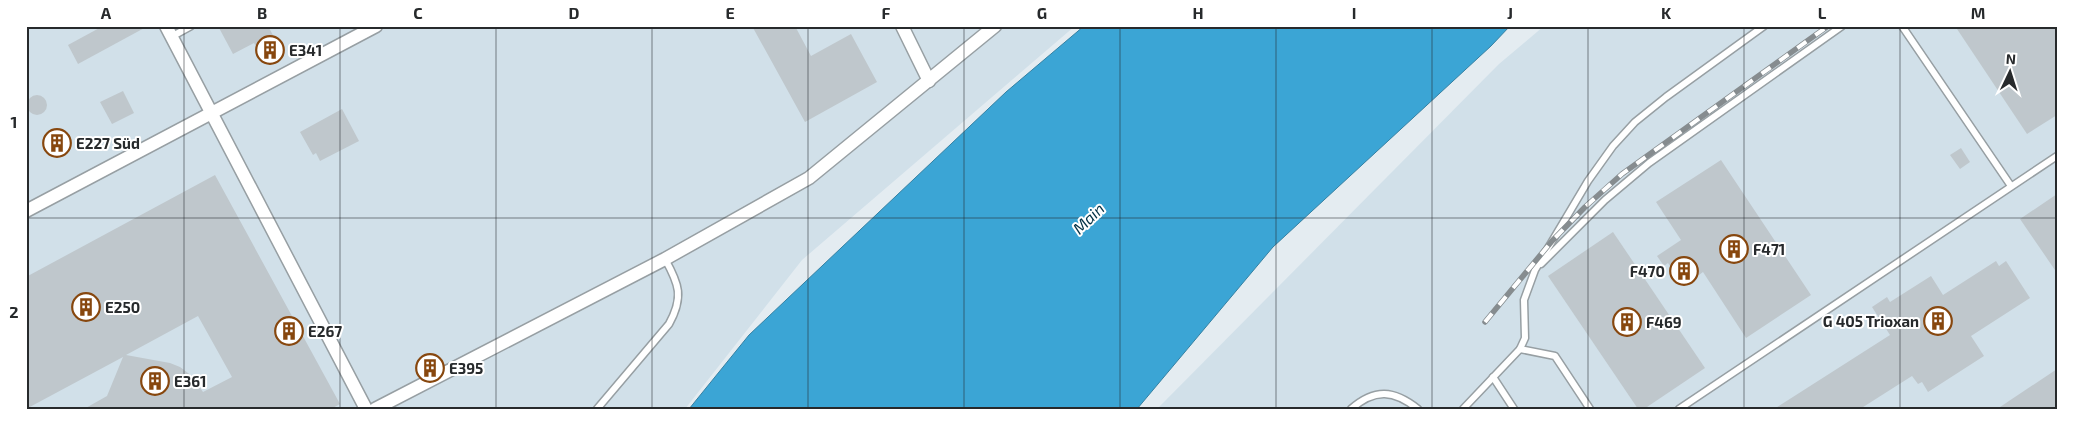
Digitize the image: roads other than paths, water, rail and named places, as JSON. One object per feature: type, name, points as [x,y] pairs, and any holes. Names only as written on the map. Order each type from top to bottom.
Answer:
[{"type":"street","points":[[26,210],[376,26]]},
{"type":"street","points":[[902,26],[929,81]]},
{"type":"street","points":[[375,409],[665,259],[809,178],[995,26]]},
{"type":"street","points":[[168,32],[366,409]]},
{"type":"lane","points":[[168,32],[190,26]]},
{"type":"lane","points":[[1463,409],[1520,349],[1525,338],[1524,300],[1535,270],[1588,181],[1613,146],[1634,122],[1764,26]]},
{"type":"lane","points":[[1535,270],[1605,200],[1649,163],[1842,26]]},
{"type":"lane","points":[[1902,26],[2011,186]]},
{"type":"lane","points":[[1679,409],[2057,156]]},
{"type":"lane","points":[[597,409],[669,324],[676,312],[678,285],[665,259]]},
{"type":"lane","points":[[1520,349],[1555,356],[1590,409]]},
{"type":"lane","points":[[1494,377],[1514,409]]},
{"type":"lane","points":[[1351,409],[1361,400],[1387,393],[1403,397],[1418,409]]},
{"type":"water","name":"Main","points":[[1084,26],[1510,26],[1491,46],[1273,247],[1137,409],[689,409],[749,335],[1006,92]]},
{"type":"railway","points":[[1485,322],[1552,241],[1585,207],[1622,174],[1828,26]]},
{"type":"place","name":"E341","points":[[270,50]]},
{"type":"place","name":"E227 Süd","points":[[57,143]]},
{"type":"place","name":"F471","points":[[1734,249]]},
{"type":"place","name":"F470","points":[[1684,271]]},
{"type":"place","name":"E250","points":[[86,307]]},
{"type":"place","name":"G 405 Trioxan","points":[[1938,321]]},
{"type":"place","name":"F469","points":[[1627,322]]},
{"type":"place","name":"E267","points":[[289,331]]},
{"type":"place","name":"E395","points":[[430,368]]},
{"type":"place","name":"E361","points":[[155,381]]}]
